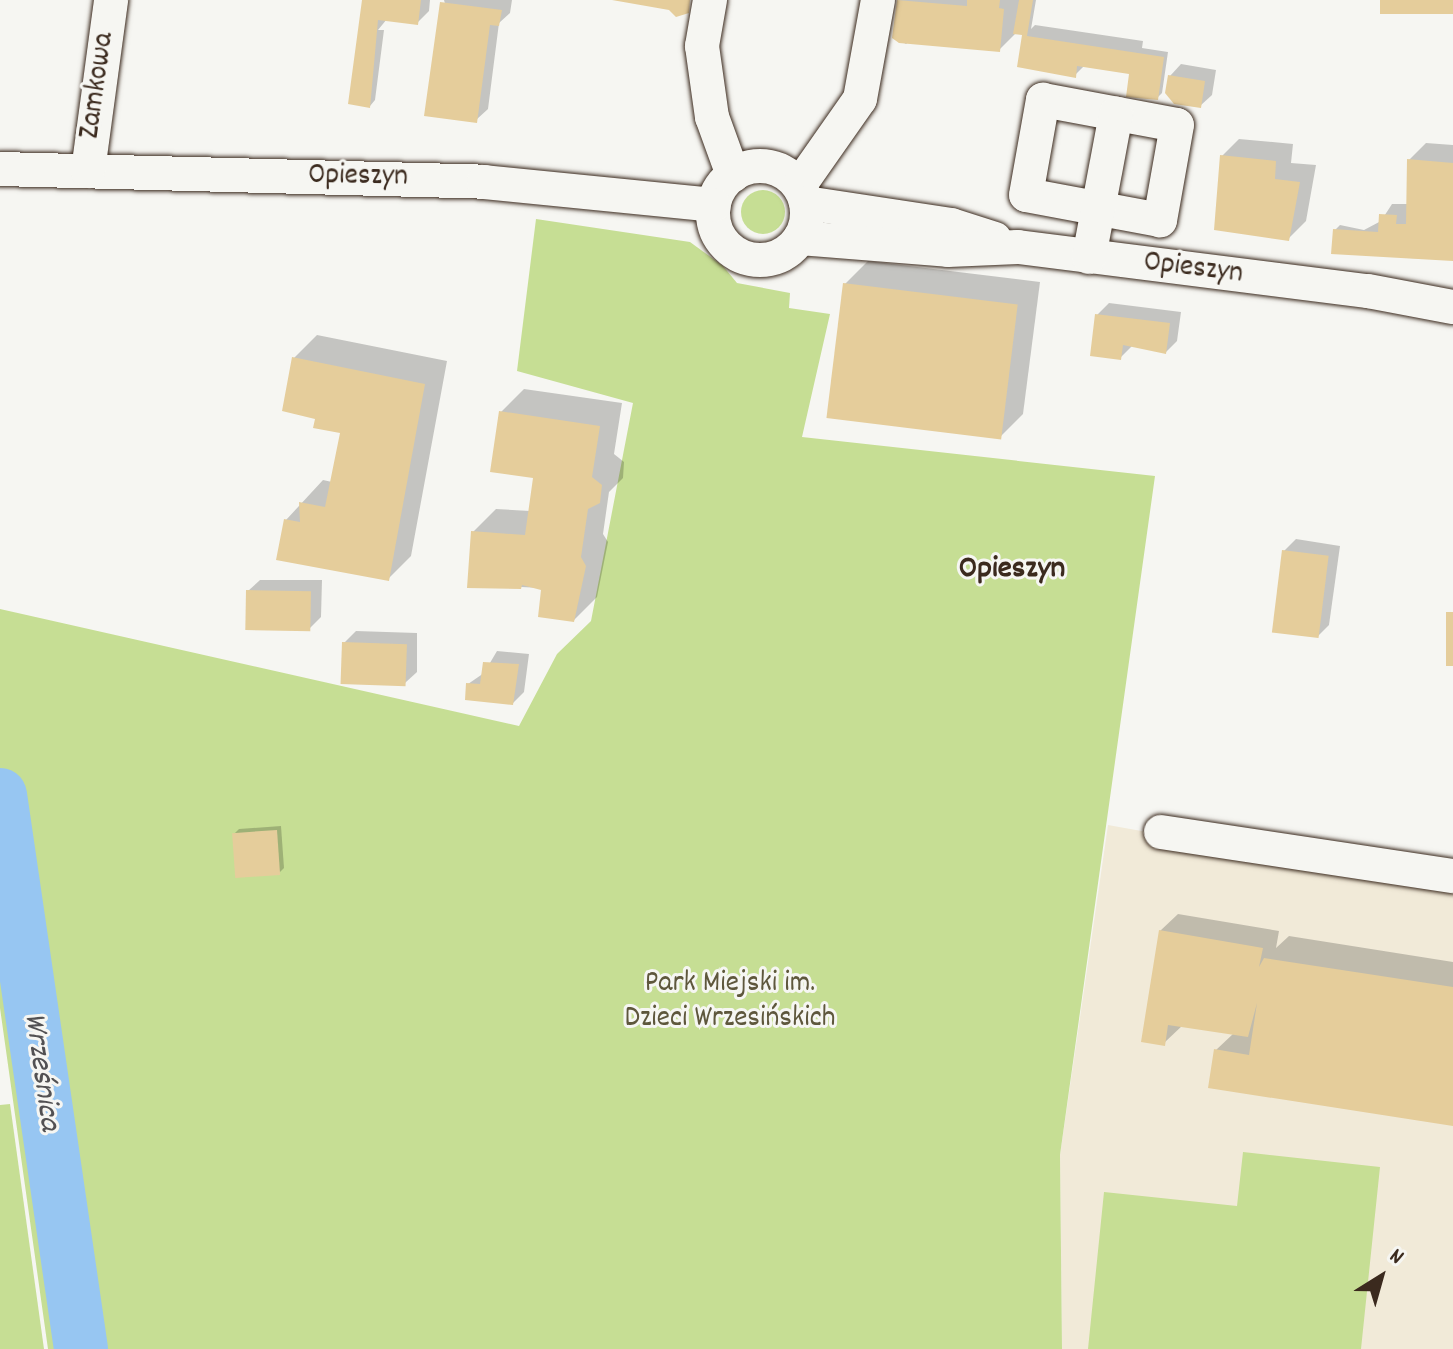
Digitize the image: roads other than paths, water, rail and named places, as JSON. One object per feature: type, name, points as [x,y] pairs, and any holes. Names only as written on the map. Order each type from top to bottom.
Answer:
[{"type":"street","name":"Zamkowa","points":[[88,171],[111,0]]},
{"type":"street","points":[[710,0],[702,46],[712,117],[733,175]]},
{"type":"street","points":[[802,194],[768,167],[733,175],[714,205],[722,241],[744,257],[771,260],[800,238],[802,194],[860,99],[878,0]]},
{"type":"street","points":[[1043,100],[1177,125],[1160,220],[1099,208],[1026,195],[1043,100]]},
{"type":"street","points":[[1089,257],[1116,114]]},
{"type":"street","name":"Opieszyn","points":[[3,169],[484,182],[714,205]]},
{"type":"street","name":"Opieszyn","points":[[802,194],[951,225],[1018,247],[1368,291],[1453,307]]},
{"type":"street","name":"Opieszyn","points":[[800,238],[948,250],[1018,247]]},
{"type":"street","name":"Opieszyn","points":[[1368,291],[1453,283]]},
{"type":"street","points":[[1161,832],[1453,876]]},
{"type":"waterway","name":"Wrześnica","points":[[0,795],[81,1349]]},
{"type":"district","name":"Opieszyn","points":[[1012,570]]},
{"type":"park label","name":"Park Miejski im. Dzieci Wrzesińskich","points":[[730,1002]]}]
